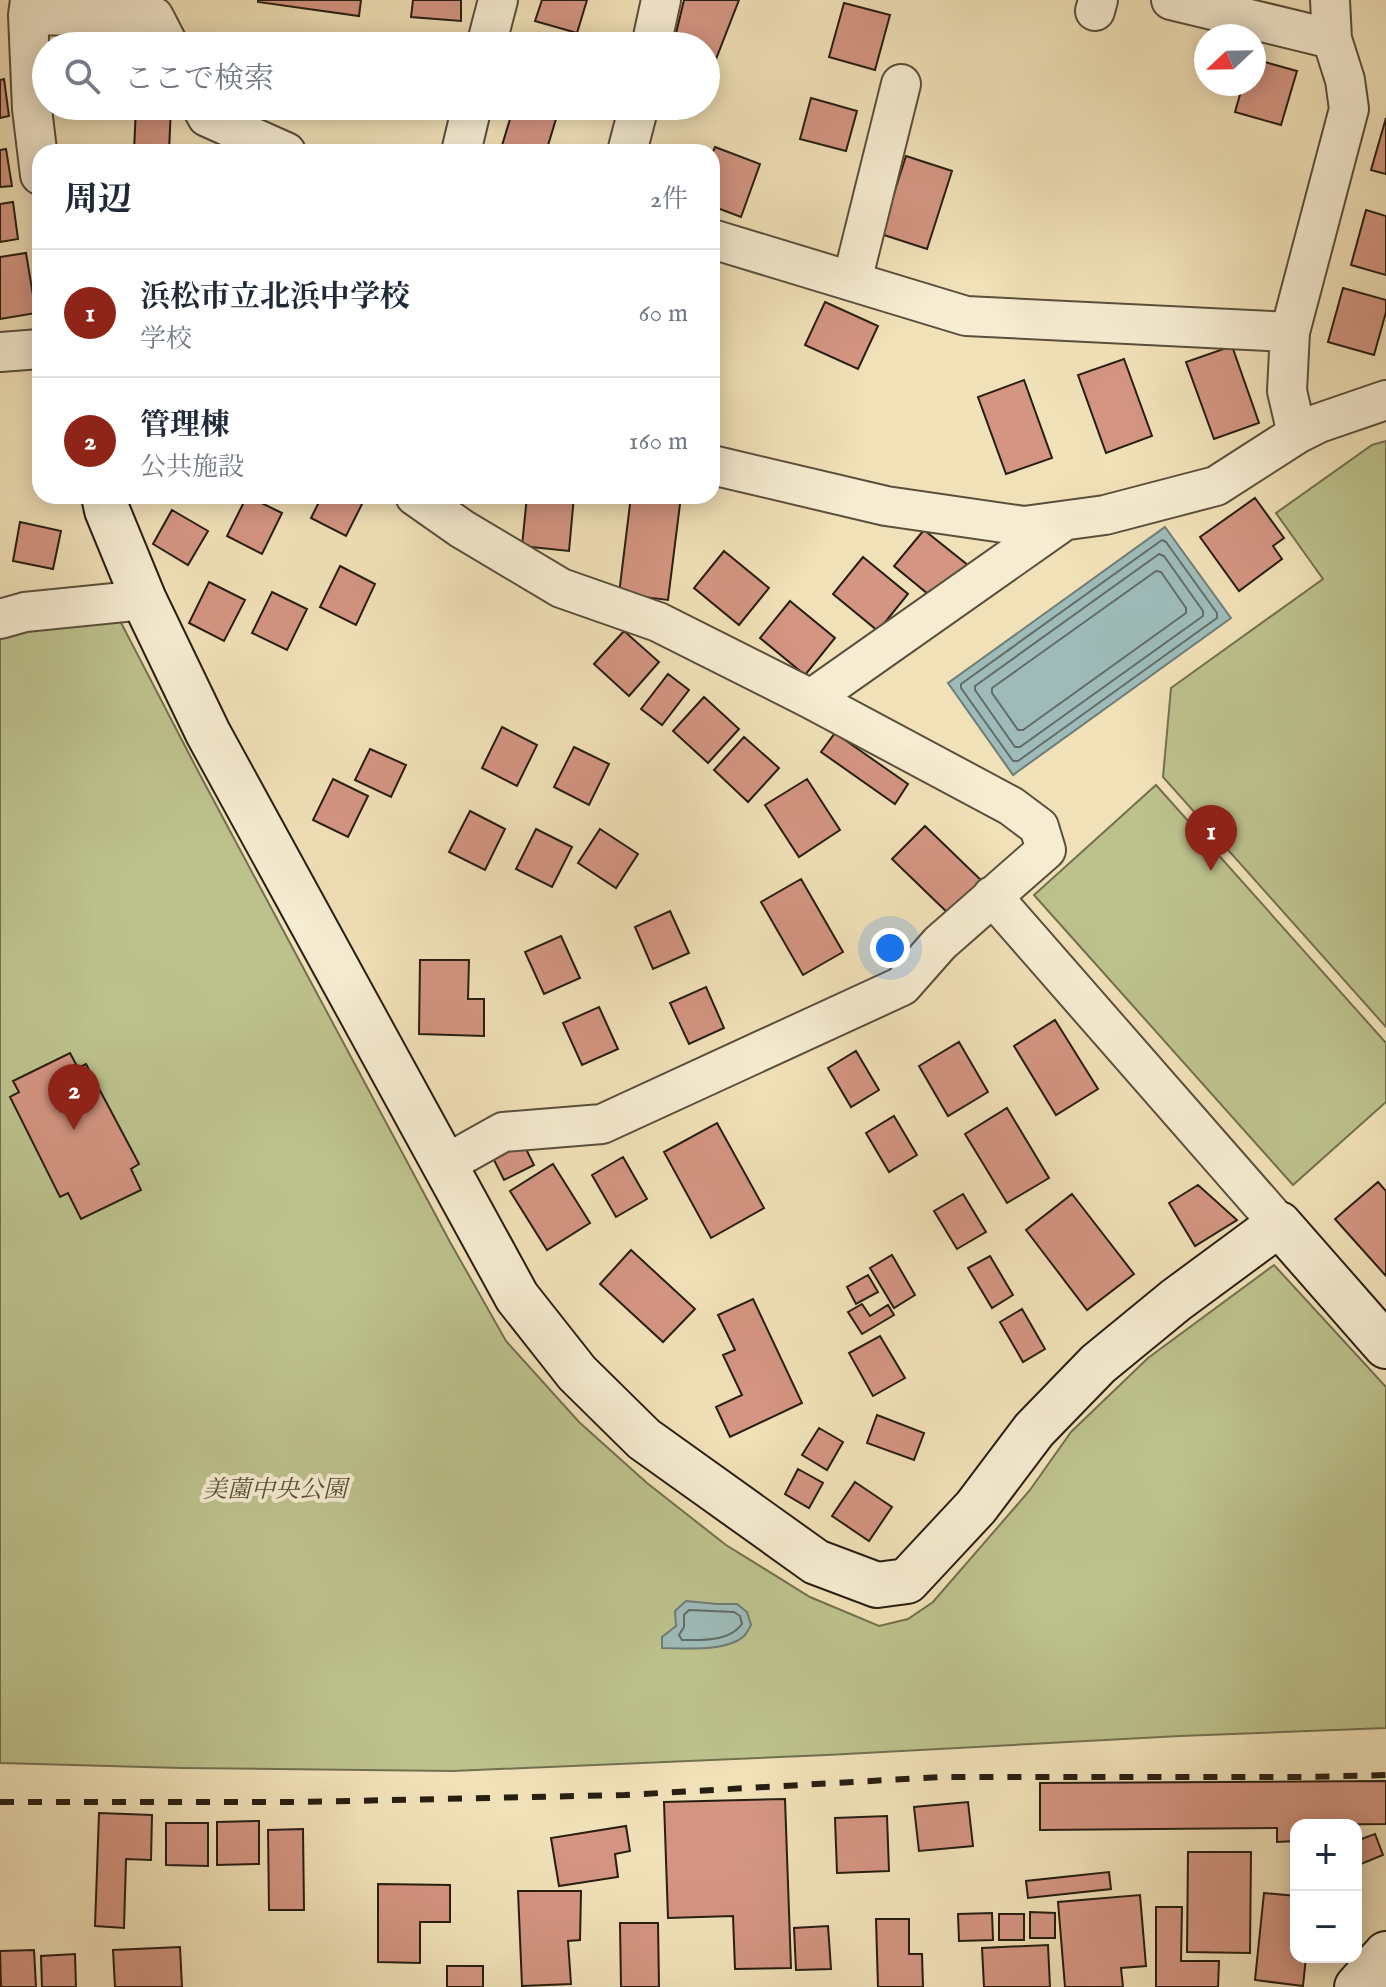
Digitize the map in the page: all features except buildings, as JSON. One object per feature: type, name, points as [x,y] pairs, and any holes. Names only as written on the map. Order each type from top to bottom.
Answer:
[{"type":"street","points":[[490,32],[498,0]]},
{"type":"street","points":[[654,32],[661,0]]},
{"type":"street","points":[[1171,0],[1332,39]]},
{"type":"street","points":[[1297,434],[1287,391],[1290,332],[1349,109],[1345,80],[1332,39],[1330,0]]},
{"type":"street","points":[[32,109],[29,8],[154,17],[162,32]]},
{"type":"street","points":[[852,281],[901,84]]},
{"type":"street","points":[[33,120],[36,144]]},
{"type":"street","points":[[214,120],[268,144]]},
{"type":"street","points":[[463,144],[469,120]]},
{"type":"street","points":[[629,144],[635,120]]},
{"type":"street","points":[[720,241],[966,316],[1290,332]]},
{"type":"street","points":[[0,352],[32,350]]},
{"type":"street","points":[[720,467],[886,506],[1024,526],[1105,515],[1216,486],[1297,434],[1319,423],[1386,400]]},
{"type":"street","points":[[106,504],[144,600],[208,733],[517,1297],[577,1373],[644,1439],[816,1562],[877,1585],[907,1581],[976,1507],[1034,1430],[1098,1364],[1176,1300],[1279,1224]]},
{"type":"street","points":[[426,504],[561,588],[658,622],[811,699],[1011,806],[1039,827],[1046,850],[940,943],[902,986],[602,1124],[503,1132],[444,1165]]},
{"type":"street","points":[[811,699],[1066,520]]},
{"type":"street","points":[[0,619],[25,612],[144,600]]},
{"type":"street","points":[[992,896],[1386,1346]]},
{"type":"street","points":[[1357,1987],[1386,1954]]},
{"type":"green space","points":[[1386,441],[1386,1027],[1163,777],[1171,688],[1323,579],[1276,513],[1372,445]]},
{"type":"green space","name":"美薗中央公園","points":[[117,615],[450,1242],[506,1341],[579,1422],[647,1483],[726,1545],[810,1597],[879,1626],[908,1619],[933,1602],[1030,1490],[1071,1432],[1148,1358],[1274,1265],[1386,1387],[1386,1728],[453,1771],[0,1763],[0,635]]},
{"type":"green space","points":[[1156,785],[1386,1043],[1386,1102],[1293,1185],[1034,895]]},
{"type":"water","points":[[1165,527],[1231,618],[1013,775],[948,683]]},
{"type":"water","points":[[686,1601],[737,1604],[747,1612],[751,1625],[744,1636],[727,1645],[662,1648],[662,1637],[676,1626],[675,1611]]},
{"type":"railway","points":[[0,1802],[302,1802],[625,1795],[940,1777],[1386,1775]]},
{"type":"place","name":"浜松市立北浜中学校","points":[[1211,871]]},
{"type":"place","name":"管理棟","points":[[74,1130]]}]
